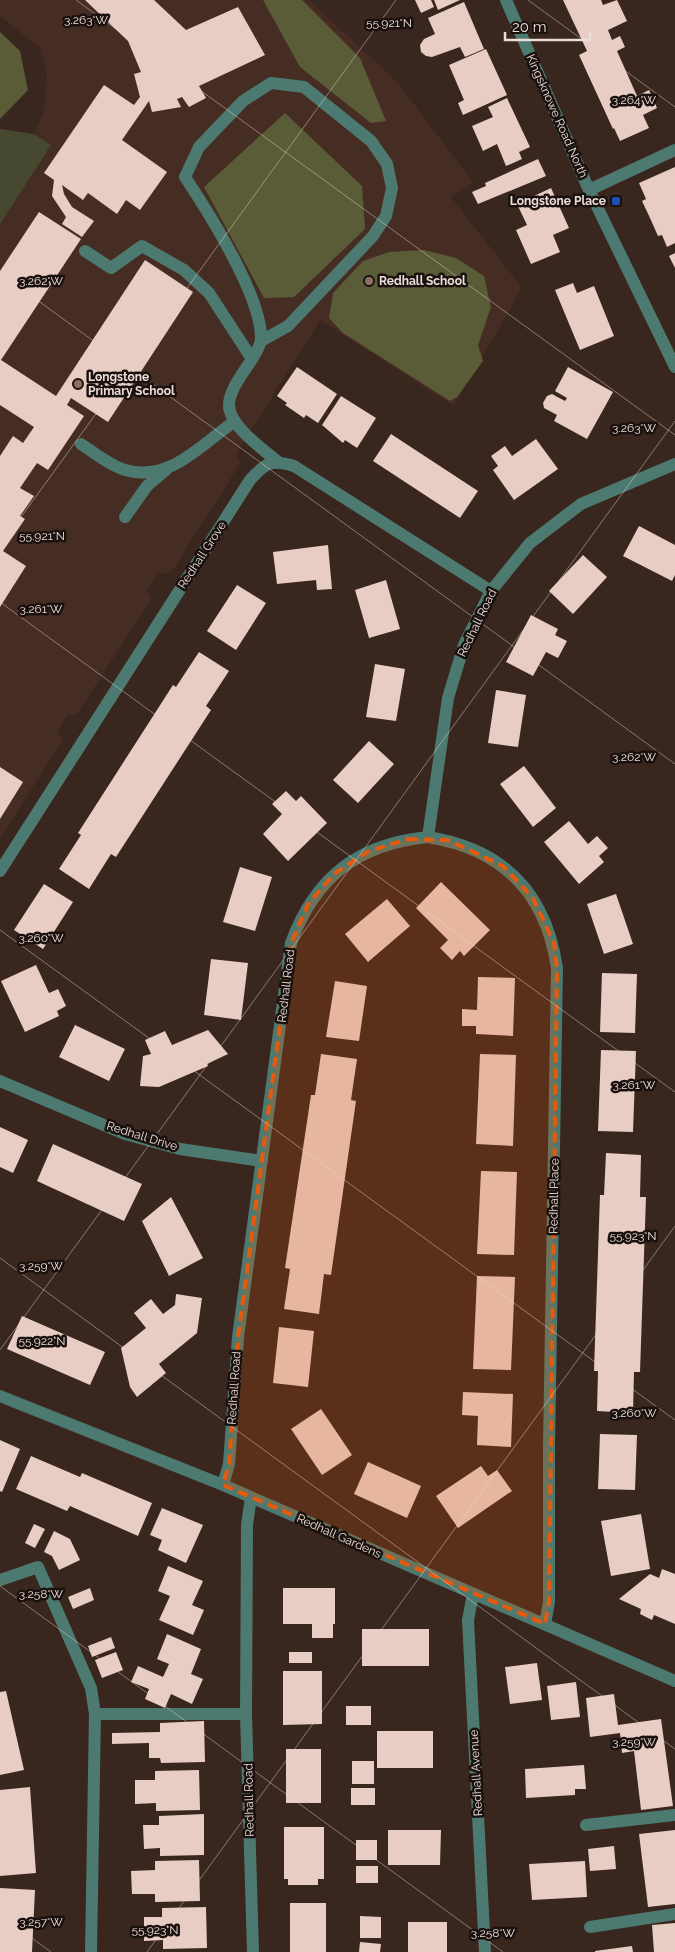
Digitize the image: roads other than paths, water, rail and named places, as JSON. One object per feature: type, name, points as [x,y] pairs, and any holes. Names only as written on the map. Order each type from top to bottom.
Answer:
[{"type":"street","name":"Kingsknowe Road North","points":[[506,0],[589,190],[675,367]]},
{"type":"street","points":[[261,341],[288,326],[373,236],[386,216],[392,188],[387,164],[371,141],[304,87],[272,83],[243,101],[199,146],[185,177],[209,213],[257,307],[261,341],[233,391],[229,406],[234,422],[277,461],[294,466],[491,591]]},
{"type":"street","points":[[589,190],[675,150]]},
{"type":"street","points":[[85,251],[111,268],[142,246],[184,270],[209,293],[252,360]]},
{"type":"street","points":[[125,517],[147,486],[167,469],[186,458],[234,422]]},
{"type":"street","points":[[81,444],[109,463],[125,470],[147,473],[167,469]]},
{"type":"street","name":"Redhall Grove","points":[[0,871],[250,480],[260,468],[277,461]]},
{"type":"street","name":"Redhall Road","points":[[223,1485],[229,1464],[238,1337],[291,943],[298,923],[320,888],[352,860],[388,844],[428,837],[448,698],[464,645],[491,591],[530,542],[581,504],[675,464]]},
{"type":"street","name":"Redhall Place","points":[[428,837],[467,846],[486,855],[518,880],[534,898],[554,943],[557,968],[549,1446],[549,1602],[545,1624]]},
{"type":"street","name":"Redhall Drive","points":[[0,1081],[125,1134],[180,1148],[262,1161]]},
{"type":"street","name":"Redhall Gardens","points":[[0,1396],[223,1485],[675,1681]]},
{"type":"street","name":"Redhall Road","points":[[251,1498],[246,1525],[246,1714],[252,1952]]},
{"type":"street","points":[[0,1580],[38,1567],[90,1688],[96,1714],[91,1952]]},
{"type":"street","name":"Redhall Avenue","points":[[473,1594],[468,1620],[485,1952]]},
{"type":"street","points":[[96,1714],[246,1714]]},
{"type":"street","points":[[586,1824],[675,1815]]},
{"type":"street","points":[[590,1927],[675,1914]]},
{"type":"place","name":"Longstone Place","points":[[616,201]]},
{"type":"place","name":"Redhall School","points":[[369,281]]},
{"type":"place","name":"Longstone Primary School","points":[[78,384]]}]
